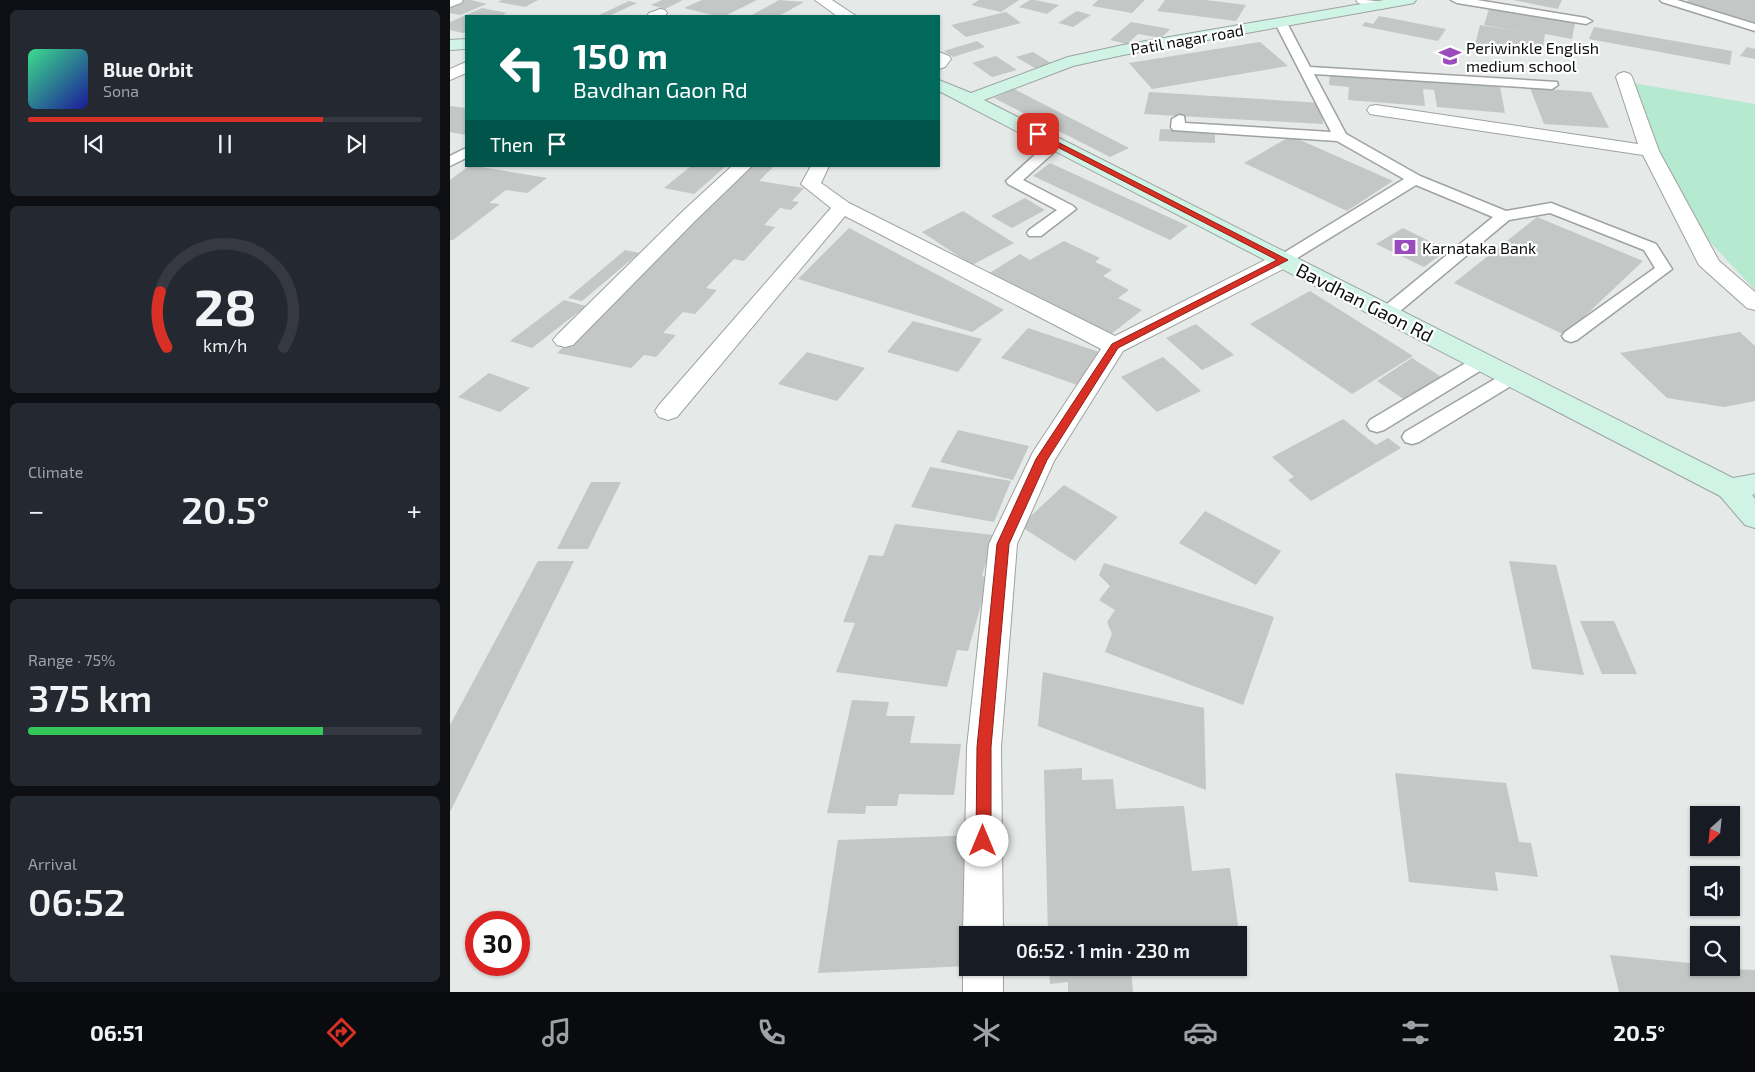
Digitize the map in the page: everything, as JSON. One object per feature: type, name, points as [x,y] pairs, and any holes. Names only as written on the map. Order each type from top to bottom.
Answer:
[{"type":"street","points":[[450,2],[456,0]]},
{"type":"street","points":[[822,0],[846,15]]},
{"type":"street","points":[[1363,0],[1393,2]]},
{"type":"street","name":"Patil nagar road","points":[[970,99],[1068,62],[1124,50],[1393,2]]},
{"type":"street","points":[[450,45],[465,44]]},
{"type":"street","points":[[450,75],[465,68]]},
{"type":"street","points":[[1624,77],[1650,151],[1710,264],[1755,303]]},
{"type":"street","name":"Bavdhan Gaon Rd","points":[[940,85],[970,99],[1512,378],[1743,486],[1755,517]]},
{"type":"street","points":[[1376,110],[1650,151]]},
{"type":"street","points":[[565,340],[689,216],[742,167]]},
{"type":"street","points":[[820,167],[811,184],[842,207],[1115,346]]},
{"type":"street","points":[[668,411],[842,207]]},
{"type":"street","points":[[983,926],[984,747],[1003,544],[1042,459],[1115,346],[1284,260]]},
{"type":"street","points":[[983,976],[983,992]]},
{"type":"lane","points":[[1457,0],[1586,21]]},
{"type":"lane","points":[[1666,0],[1755,28]]},
{"type":"lane","points":[[1281,22],[1340,137]]},
{"type":"lane","points":[[1305,70],[1552,85]]},
{"type":"lane","points":[[1178,119],[1178,127],[1340,137],[1416,179],[1504,216]]},
{"type":"lane","points":[[1036,233],[1068,209],[1013,181],[1056,143]]},
{"type":"lane","points":[[450,162],[465,153]]},
{"type":"lane","points":[[1284,260],[1416,179]]},
{"type":"lane","points":[[1387,313],[1504,216],[1551,208],[1650,247],[1664,269],[1571,336]]},
{"type":"lane","points":[[1377,425],[1481,362]]},
{"type":"lane","points":[[1412,437],[1512,378]]},
{"type":"green space","points":[[1621,81],[1755,104],[1755,290],[1693,224]]},
{"type":"building","points":[[463,0],[487,4],[460,15],[450,13],[450,6]]},
{"type":"building","points":[[502,0],[538,0],[525,7],[498,2]]},
{"type":"building","points":[[662,0],[683,0],[665,9],[651,5]]},
{"type":"building","points":[[702,0],[757,0],[727,15],[712,15],[684,8]]},
{"type":"building","points":[[779,0],[804,2],[781,15],[752,15]]},
{"type":"building","points":[[979,0],[1019,0],[1001,12],[971,5]]},
{"type":"building","points":[[1030,0],[1059,5],[1047,14],[1019,7]]},
{"type":"building","points":[[1098,0],[1145,0],[1132,13],[1092,6]]},
{"type":"building","points":[[1165,0],[1206,0],[1246,5],[1236,21],[1157,11]]},
{"type":"building","points":[[1513,0],[1562,0],[1558,9]]},
{"type":"building","points":[[1689,0],[1755,0],[1755,25],[1683,3]]},
{"type":"building","points":[[629,1],[637,3],[611,15],[599,15]]},
{"type":"building","points":[[482,8],[507,13],[503,15],[466,15]]},
{"type":"building","points":[[1489,9],[1575,23],[1572,39],[1545,34],[1542,55],[1475,45],[1480,25],[1517,31],[1484,25]]},
{"type":"building","points":[[1077,11],[1091,15],[1073,27],[1058,23]]},
{"type":"building","points":[[1006,12],[1021,23],[966,37],[951,25]]},
{"type":"building","points":[[465,15],[465,32],[450,30],[450,22]]},
{"type":"building","points":[[1379,16],[1446,29],[1438,41],[1362,26],[1365,22],[1373,24]]},
{"type":"building","points":[[1131,22],[1170,29],[1161,38],[1138,34],[1127,44],[1110,40]]},
{"type":"building","points":[[1594,27],[1732,51],[1730,65],[1589,39]]},
{"type":"building","points":[[977,41],[985,47],[953,57],[944,51]]},
{"type":"building","points":[[1260,42],[1288,66],[1152,89],[1129,63]]},
{"type":"building","points":[[1747,47],[1755,49],[1755,59],[1740,56]]},
{"type":"building","points":[[1033,52],[1051,63],[1035,68],[1016,57]]},
{"type":"building","points":[[996,56],[1017,70],[992,77],[972,63]]},
{"type":"building","points":[[1330,72],[1500,86],[1505,113],[1437,107],[1434,90],[1423,89],[1425,106],[1348,100],[1349,87],[1329,85]]},
{"type":"building","points":[[1530,88],[1591,92],[1609,128],[1544,124]]},
{"type":"building","points":[[1014,89],[1129,148],[1110,157],[994,98]]},
{"type":"building","points":[[1149,92],[1321,103],[1323,124],[1144,114]]},
{"type":"building","points":[[450,106],[465,108],[465,135],[450,132]]},
{"type":"building","points":[[1160,129],[1215,131],[1215,143],[1159,141]]},
{"type":"building","points":[[1291,136],[1393,181],[1347,211],[1244,163]]},
{"type":"building","points":[[1050,163],[1188,226],[1170,240],[1033,176]]},
{"type":"building","points":[[468,167],[481,167],[547,178],[527,193],[506,190],[489,203],[500,204],[453,240],[450,240],[450,180]]},
{"type":"building","points":[[690,167],[725,167],[694,194],[664,188]]},
{"type":"building","points":[[749,167],[773,167],[759,181],[804,188],[792,201],[799,202],[791,210],[780,208],[764,225],[775,227],[744,261],[734,259],[706,288],[717,290],[695,314],[683,312],[663,333],[676,335],[656,357],[644,355],[631,368],[557,353]]},
{"type":"building","points":[[1025,198],[1045,210],[1012,228],[991,216]]},
{"type":"building","points":[[963,211],[1014,243],[972,265],[922,232]]},
{"type":"building","points":[[1537,217],[1643,261],[1565,335],[1454,283]]},
{"type":"building","points":[[849,228],[1004,310],[972,332],[798,279]]},
{"type":"building","points":[[1403,228],[1447,250],[1424,267],[1376,244]]},
{"type":"building","points":[[1064,241],[1100,258],[1095,262],[1112,270],[1103,276],[1129,290],[1118,298],[1142,310],[1106,338],[988,274],[1020,254],[1030,260]]},
{"type":"building","points":[[625,250],[639,253],[582,301],[568,298]]},
{"type":"building","points":[[1310,291],[1413,356],[1352,394],[1250,324]]},
{"type":"building","points":[[564,300],[586,306],[532,348],[510,341]]},
{"type":"building","points":[[913,321],[982,339],[958,372],[887,352]]},
{"type":"building","points":[[1196,324],[1234,355],[1202,370],[1166,338]]},
{"type":"building","points":[[1028,328],[1105,354],[1080,386],[1001,358]]},
{"type":"building","points":[[1740,332],[1755,346],[1755,401],[1724,407],[1667,398],[1620,353]]},
{"type":"building","points":[[807,352],[865,368],[837,401],[778,384]]},
{"type":"building","points":[[1163,357],[1201,391],[1157,412],[1121,377]]},
{"type":"building","points":[[1412,358],[1446,380],[1411,404],[1377,381]]},
{"type":"building","points":[[489,373],[530,388],[500,412],[458,397]]},
{"type":"building","points":[[1343,419],[1376,445],[1388,438],[1401,448],[1311,501],[1288,480],[1294,477],[1272,457]]},
{"type":"building","points":[[958,430],[1029,446],[1013,480],[940,462]]},
{"type":"building","points":[[930,467],[1011,481],[994,522],[911,507]]},
{"type":"building","points":[[591,482],[621,482],[588,549],[557,549]]},
{"type":"building","points":[[1064,485],[1118,517],[1075,561],[1020,526]]},
{"type":"building","points":[[1205,511],[1281,551],[1256,585],[1179,543]]},
{"type":"building","points":[[895,524],[994,535],[982,576],[989,577],[968,651],[957,650],[947,687],[836,672],[855,623],[843,622],[869,555],[883,556]]},
{"type":"building","points":[[538,561],[574,561],[450,812],[450,725]]},
{"type":"building","points":[[1509,561],[1556,565],[1584,675],[1532,669]]},
{"type":"building","points":[[1104,563],[1274,617],[1243,705],[1105,652],[1112,634],[1107,622],[1115,610],[1099,600],[1110,586],[1099,575]]},
{"type":"building","points":[[1580,621],[1614,621],[1637,674],[1602,674]]},
{"type":"building","points":[[1043,672],[1204,708],[1206,790],[1038,726]]},
{"type":"building","points":[[852,700],[889,702],[886,716],[915,716],[910,743],[961,744],[954,795],[899,794],[897,806],[866,806],[865,814],[827,813]]},
{"type":"building","points":[[1082,768],[1082,780],[1113,779],[1116,809],[1184,806],[1192,871],[1230,868],[1238,926],[1048,926],[1044,770]]},
{"type":"building","points":[[1395,773],[1506,783],[1519,842],[1531,843],[1538,877],[1495,872],[1498,891],[1409,882]]},
{"type":"building","points":[[981,835],[976,926],[959,926],[959,966],[818,973],[838,840]]},
{"type":"building","points":[[1610,955],[1690,963],[1690,976],[1740,976],[1740,969],[1755,970],[1755,992],[1619,992]]},
{"type":"building","points":[[1050,976],[1132,976],[1133,992],[1068,992],[1068,982],[1050,984]]},
{"type":"place","name":"Periwinkle English medium school","points":[[1450,56]]},
{"type":"place","name":"Karnataka Bank","points":[[1405,247]]},
{"type":"route","points":[[983,841],[984,747],[1003,544],[1042,459],[1115,346],[1284,260],[1038,134]]}]
